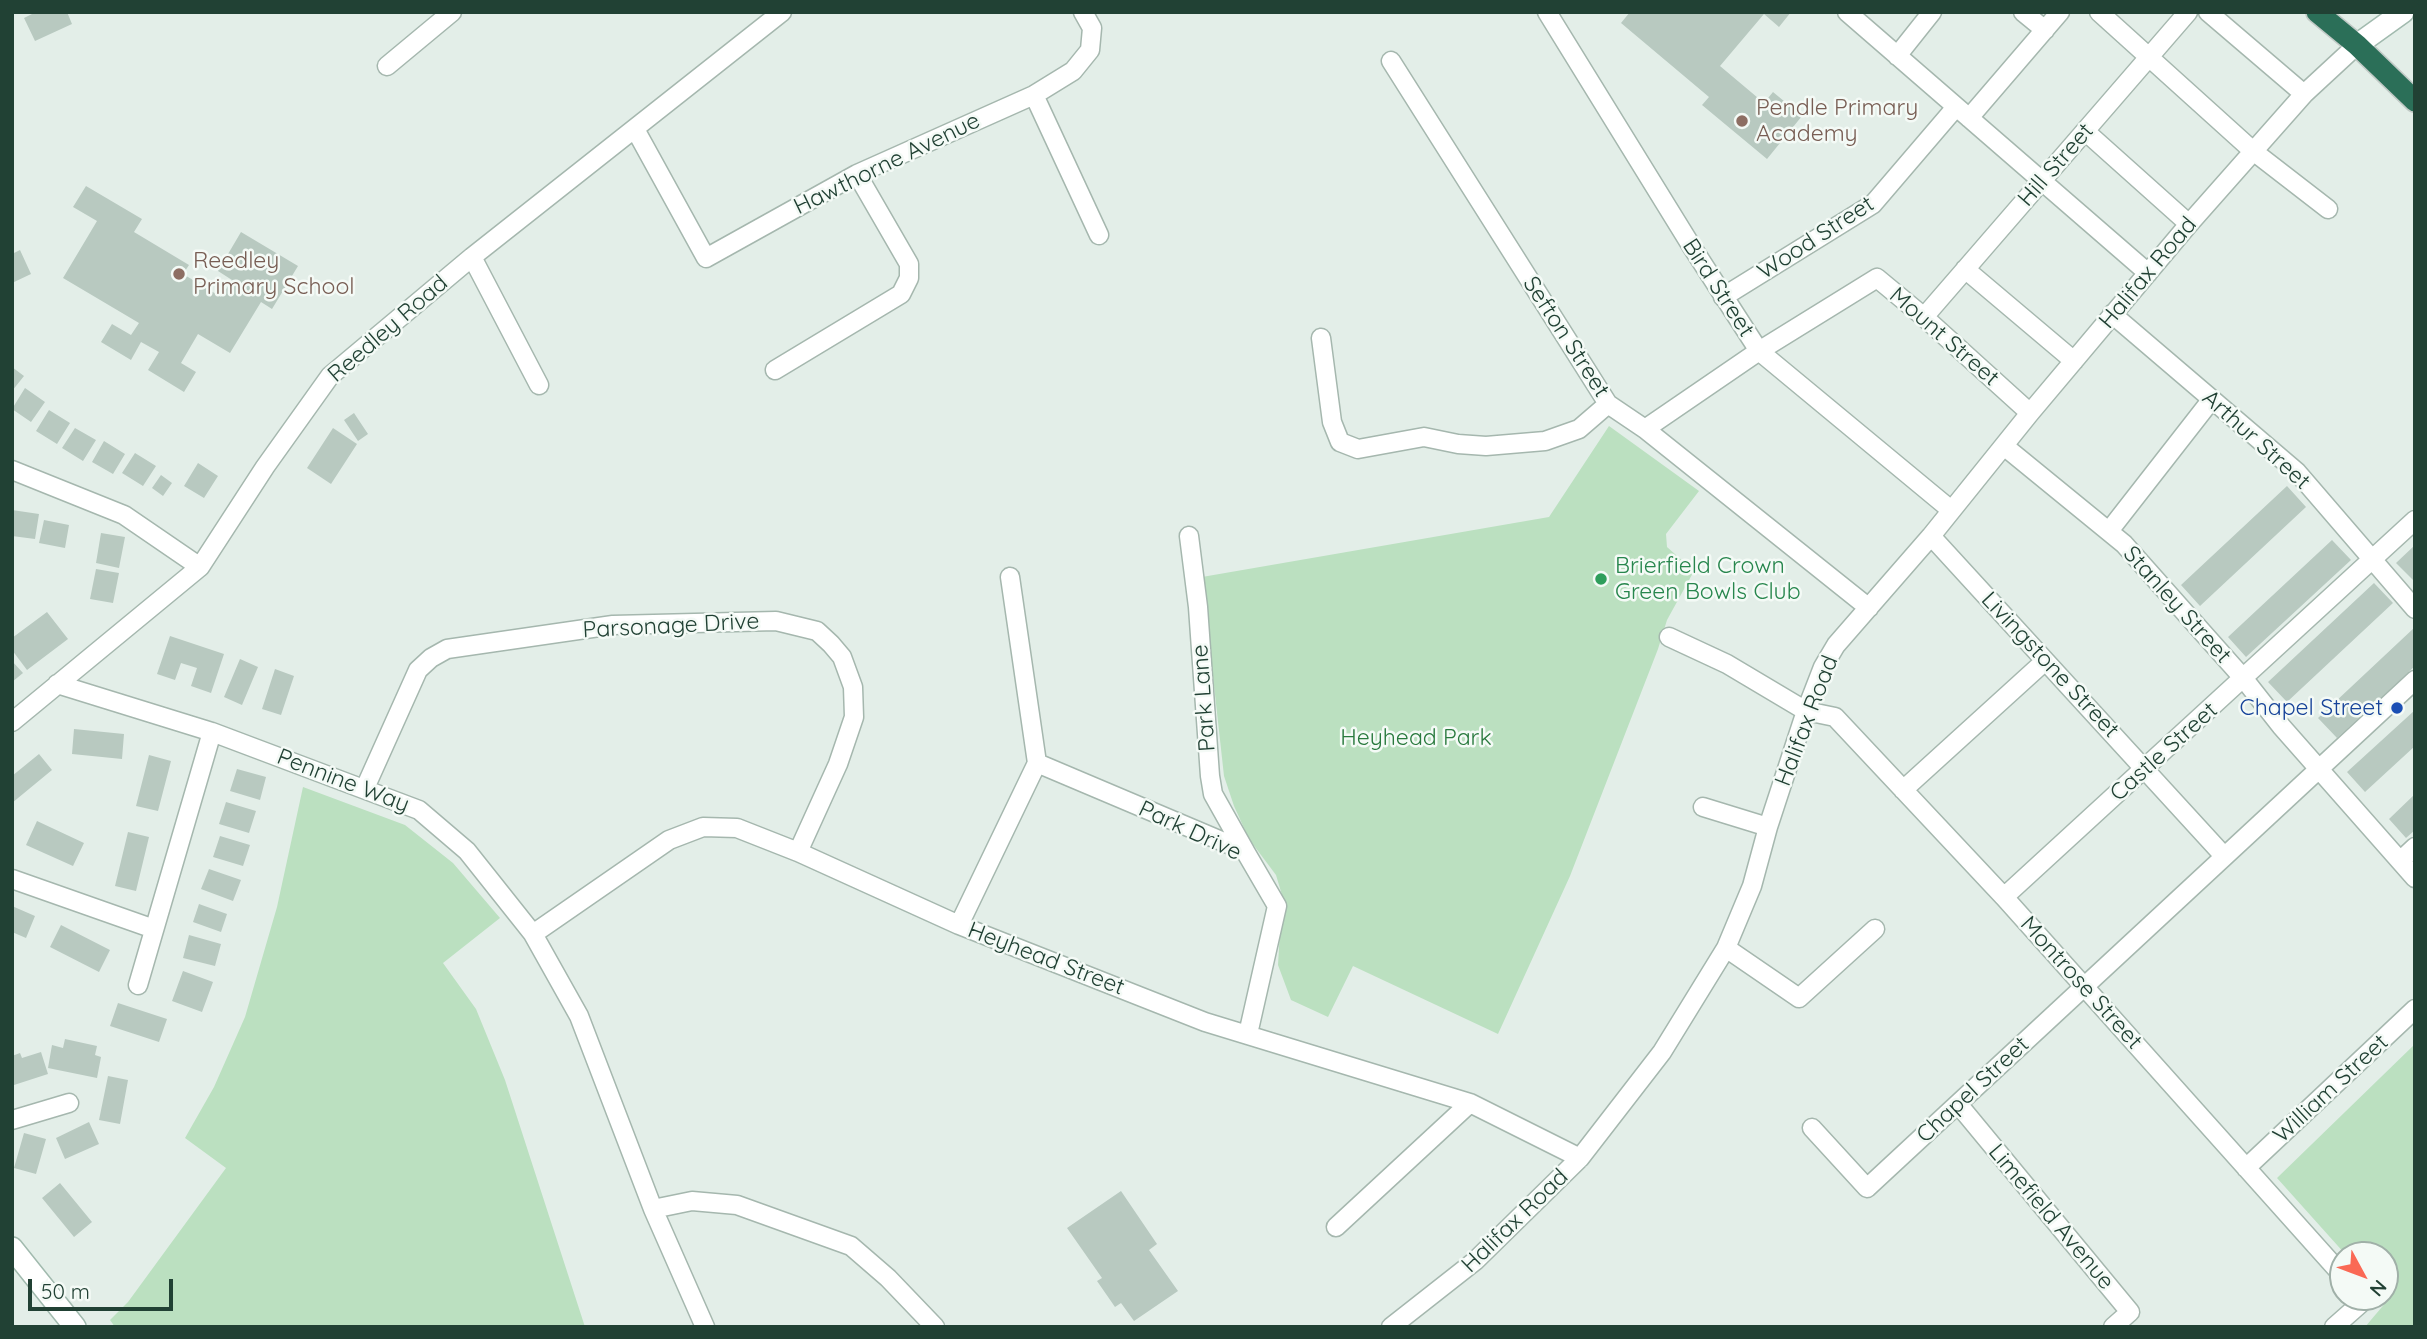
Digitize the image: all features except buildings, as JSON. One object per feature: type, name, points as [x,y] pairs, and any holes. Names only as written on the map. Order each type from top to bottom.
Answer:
[{"type":"highway","points":[[2317,12],[2411,89]]},
{"type":"street","points":[[387,66],[452,12]]},
{"type":"street","name":"Reedley Road","points":[[12,722],[200,567],[265,467],[330,376],[472,257],[782,12]]},
{"type":"street","name":"Hawthorne Avenue","points":[[635,129],[706,258],[857,174],[1034,95],[1073,72],[1090,50],[1092,28],[1083,12]]},
{"type":"street","name":"Bird Street","points":[[1548,12],[1759,351],[1951,510]]},
{"type":"street","points":[[1847,12],[2148,272]]},
{"type":"street","points":[[1897,56],[1932,12]]},
{"type":"street","points":[[2023,12],[2045,30]]},
{"type":"street","name":"Wood Street","points":[[1723,297],[1873,204],[2060,12]]},
{"type":"street","points":[[2099,12],[2253,151],[2328,209]]},
{"type":"street","name":"Hill Street","points":[[1924,317],[2188,12]]},
{"type":"street","points":[[2208,12],[2304,94]]},
{"type":"street","points":[[2357,45],[2403,12]]},
{"type":"street","name":"Halifax Road","points":[[1391,1327],[1475,1261],[1580,1158],[1662,1052],[1726,948],[1752,886],[1768,827],[1806,711],[1823,667],[1836,645],[1931,536],[2189,224],[2304,94],[2357,45]]},
{"type":"street","name":"Sefton Street","points":[[1391,61],[1608,404],[1645,429],[1869,608]]},
{"type":"street","points":[[1034,95],[1099,235]]},
{"type":"street","points":[[2085,131],[2189,224]]},
{"type":"street","points":[[775,370],[901,294],[909,278],[909,264],[857,174]]},
{"type":"street","points":[[472,257],[539,385]]},
{"type":"street","points":[[1965,269],[2074,361]]},
{"type":"street","name":"Mount Street","points":[[1645,429],[1759,351],[1877,278],[2030,413]]},
{"type":"street","name":"Arthur Street","points":[[2112,314],[2297,472],[2415,609]]},
{"type":"street","points":[[1321,338],[1332,422],[1340,442],[1358,449],[1424,437],[1486,446],[1545,441],[1579,429],[1608,404]]},
{"type":"street","points":[[2109,531],[2212,399]]},
{"type":"street","name":"Stanley Street","points":[[2004,446],[2124,544],[2415,878]]},
{"type":"street","points":[[12,470],[124,515],[200,567]]},
{"type":"street","name":"Castle Street","points":[[2004,897],[2415,520]]},
{"type":"street","name":"Park Lane","points":[[1189,536],[1198,607],[1213,794],[1245,851]]},
{"type":"street","name":"Livingstone Street","points":[[1931,536],[2224,856]]},
{"type":"street","points":[[959,925],[1037,763],[1010,578]]},
{"type":"street","name":"Parsonage Drive","points":[[365,789],[418,670],[430,658],[447,649],[613,625],[776,621],[817,631],[842,657],[853,687],[854,717],[838,764],[798,852]]},
{"type":"street","name":"Montrose Street","points":[[1669,637],[1727,664],[1806,711],[1835,717],[2004,897],[2329,1260]]},
{"type":"street","points":[[1902,790],[2045,661]]},
{"type":"street","name":"Chapel Street","points":[[1812,1128],[1867,1188],[2415,680]]},
{"type":"street","name":"Pennine Way","points":[[57,684],[212,732],[419,810],[467,851],[533,934],[579,1016],[653,1209],[705,1327]]},
{"type":"street","points":[[138,985],[212,732]]},
{"type":"street","name":"Park Drive","points":[[1037,763],[1245,851],[1277,906],[1248,1034]]},
{"type":"street","points":[[1703,807],[1768,827]]},
{"type":"street","name":"Heyhead Street","points":[[533,934],[669,840],[703,827],[737,828],[798,852],[959,925],[1205,1021],[1470,1103],[1580,1158]]},
{"type":"street","points":[[2400,861],[2415,847]]},
{"type":"street","points":[[12,879],[154,929]]},
{"type":"street","points":[[1726,948],[1799,998],[1875,929]]},
{"type":"street","name":"William Street","points":[[2246,1168],[2415,1009]]},
{"type":"street","points":[[12,1119],[69,1102]]},
{"type":"street","points":[[1335,1227],[1470,1103]]},
{"type":"street","name":"Limefield Avenue","points":[[1958,1104],[2130,1312],[2113,1327]]},
{"type":"street","points":[[653,1209],[692,1201],[737,1206],[851,1246],[888,1278],[935,1327]]},
{"type":"street","points":[[12,1248],[75,1327]]},
{"type":"street","points":[[2334,1327],[2349,1311]]},
{"type":"green space","name":"Heyhead Park","points":[[1609,426],[1699,491],[1666,534],[1667,547],[1694,571],[1667,620],[1570,876],[1498,1034],[1353,966],[1328,1017],[1291,1000],[1278,965],[1282,895],[1276,875],[1249,839],[1224,776],[1202,577],[1549,517]]},
{"type":"green space","points":[[303,787],[405,825],[453,863],[500,918],[443,963],[476,1009],[505,1080],[585,1327],[115,1327],[110,1320],[128,1302],[226,1168],[185,1138],[214,1087],[245,1017],[277,907]]},
{"type":"green space","points":[[2415,1044],[2415,1327],[2365,1327],[2379,1311],[2399,1311],[2399,1241],[2333,1241],[2277,1178]]},
{"type":"place","name":"Pendle Primary Academy","points":[[1742,121]]},
{"type":"place","name":"Reedley Primary School","points":[[179,274]]},
{"type":"place","name":"Brierfield Crown Green Bowls Club","points":[[1601,579]]},
{"type":"place","name":"Chapel Street","points":[[2397,708]]}]
